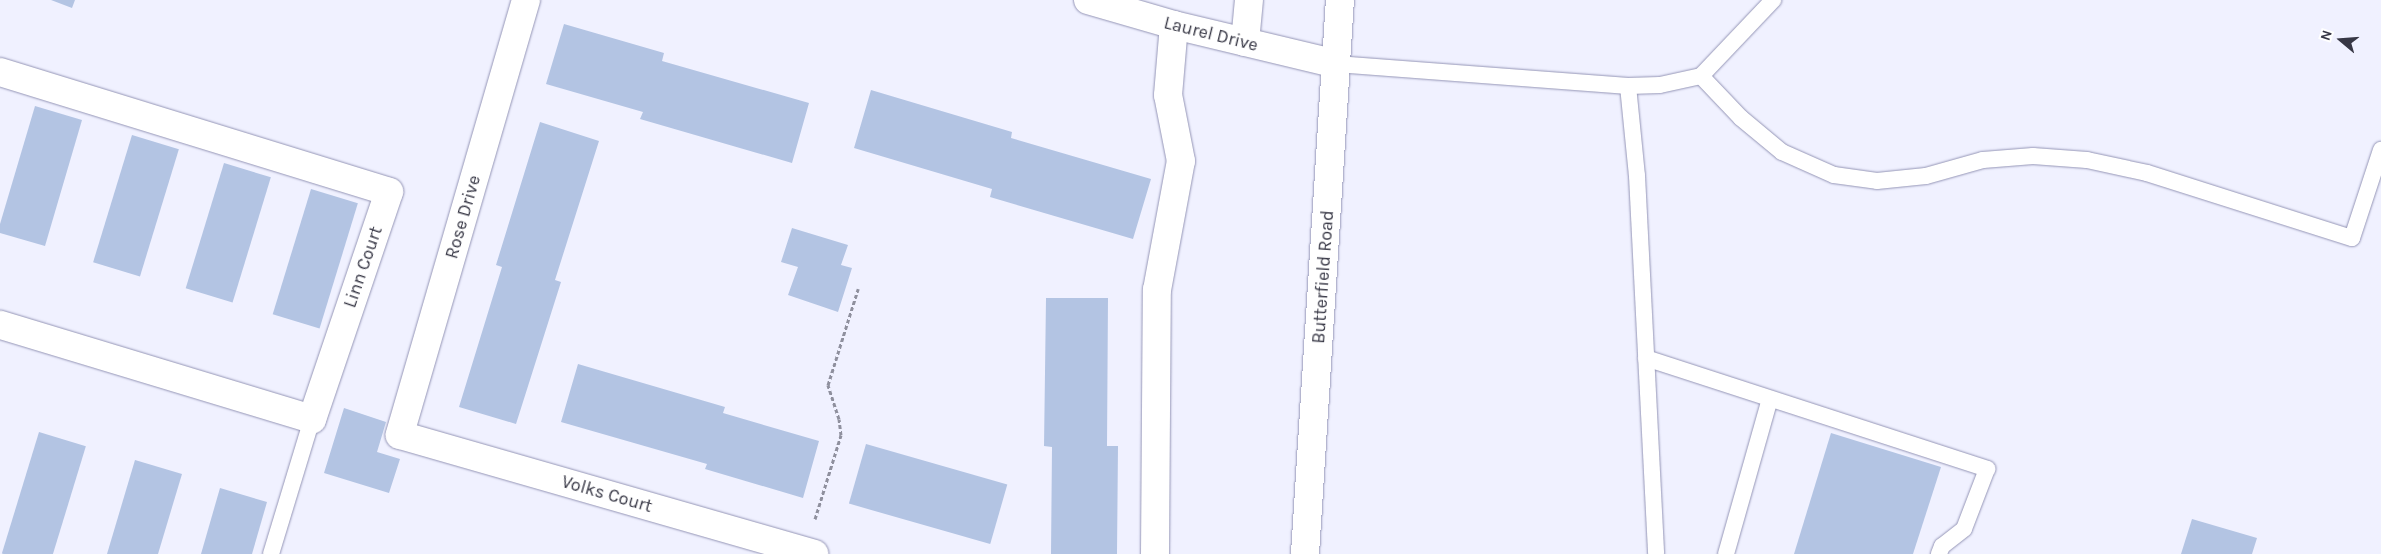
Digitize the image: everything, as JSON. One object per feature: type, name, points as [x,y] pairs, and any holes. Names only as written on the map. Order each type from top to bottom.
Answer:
[{"type":"street","name":"Rose Drive","points":[[400,435],[526,0]]},
{"type":"street","name":"Laurel Drive","points":[[1088,0],[1174,25],[1336,64]]},
{"type":"street","points":[[1246,42],[1249,0]]},
{"type":"street","name":"Butterfield Road","points":[[1305,554],[1340,0]]},
{"type":"street","points":[[1155,554],[1156,290],[1182,161],[1168,95],[1174,25]]},
{"type":"street","name":"Linn Court","points":[[0,72],[389,192],[312,419]]},
{"type":"street","points":[[0,325],[312,419]]},
{"type":"street","name":"Volks Court","points":[[400,435],[814,554]]},
{"type":"lane","points":[[1336,64],[1628,86],[1660,84],[1701,76],[1773,0]]},
{"type":"lane","points":[[1701,76],[1741,118],[1782,152],[1834,175],[1877,181],[1926,176],[1983,160],[2033,156],[2087,160],[2147,173],[2352,238],[2381,150]]},
{"type":"lane","points":[[1628,86],[1637,176],[1656,554]]},
{"type":"lane","points":[[1646,358],[1987,469],[1964,529],[1942,546],[1939,554]]},
{"type":"lane","points":[[1726,554],[1770,398]]},
{"type":"lane","points":[[271,554],[312,419]]},
{"type":"path","points":[[815,519],[841,435],[839,419],[828,385],[858,289]]},
{"type":"building","points":[[51,0],[75,0],[72,8]]},
{"type":"building","points":[[564,24],[664,53],[662,61],[809,103],[792,163],[640,119],[643,112],[546,84]]},
{"type":"building","points":[[871,90],[1012,132],[1011,138],[1151,179],[1133,239],[990,197],[992,189],[854,148]]},
{"type":"building","points":[[35,106],[82,120],[45,246],[0,233],[0,224]]},
{"type":"building","points":[[540,122],[599,141],[555,280],[561,282],[516,424],[459,407],[502,267],[496,265]]},
{"type":"building","points":[[132,135],[179,149],[140,277],[93,262]]},
{"type":"building","points":[[224,163],[271,177],[233,303],[186,288]]},
{"type":"building","points":[[311,189],[358,203],[320,329],[273,314]]},
{"type":"building","points":[[792,228],[848,245],[841,265],[852,268],[838,312],[788,295],[798,267],[781,262]]},
{"type":"building","points":[[1046,298],[1108,298],[1107,446],[1118,446],[1117,554],[1051,554],[1052,447],[1044,446]]},
{"type":"building","points":[[578,364],[725,407],[723,413],[819,441],[803,498],[705,469],[707,464],[561,422]]},
{"type":"building","points":[[344,408],[386,422],[377,452],[400,459],[389,493],[324,473]]},
{"type":"building","points":[[39,432],[86,446],[53,554],[2,553]]},
{"type":"building","points":[[1831,433],[1941,467],[1913,554],[1794,554]]},
{"type":"building","points":[[866,444],[1007,485],[990,544],[849,504]]},
{"type":"building","points":[[135,460],[182,474],[158,554],[107,554]]},
{"type":"building","points":[[220,488],[267,502],[252,554],[201,554]]},
{"type":"building","points":[[2192,519],[2257,538],[2252,554],[2181,554]]}]
